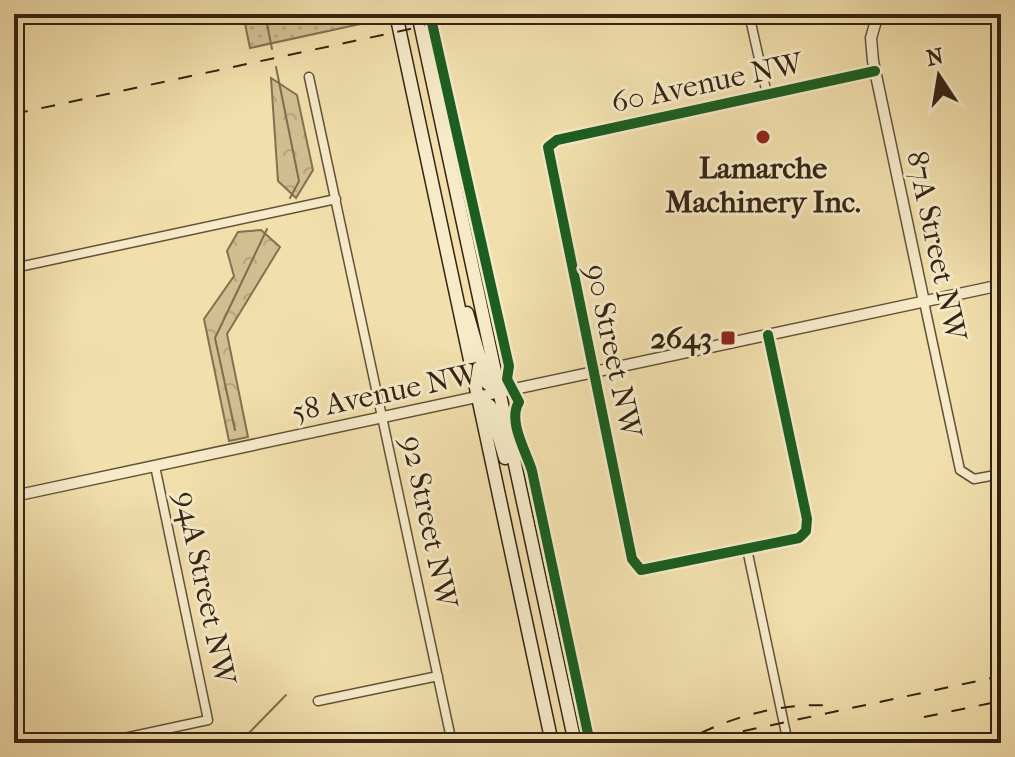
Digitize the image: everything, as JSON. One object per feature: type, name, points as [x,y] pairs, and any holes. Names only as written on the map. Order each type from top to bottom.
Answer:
[{"type":"main road","points":[[396,14],[552,743]]},
{"type":"main road","points":[[418,14],[575,743]]},
{"type":"main road","points":[[451,269],[487,383],[499,393]]},
{"type":"main road","points":[[478,397],[490,406],[514,493],[524,511]]},
{"type":"street","points":[[749,14],[767,94]]},
{"type":"street","name":"87A Street NW","points":[[877,18],[871,38],[875,71],[959,466],[966,477],[974,479],[1001,474]]},
{"type":"street","name":"60 Avenue NW","points":[[550,142],[875,71]]},
{"type":"street","name":"92 Street NW","points":[[309,77],[452,743]]},
{"type":"street","name":"90 Street NW","points":[[550,142],[548,147],[592,373],[632,559],[638,568],[649,570],[747,549]]},
{"type":"street","points":[[14,268],[336,199]]},
{"type":"street","name":"58 Avenue NW","points":[[14,496],[1001,285]]},
{"type":"street","points":[[768,335],[807,519],[806,531],[799,538],[747,549],[788,743]]},
{"type":"street","name":"94A Street NW","points":[[101,743],[208,720],[155,466]]},
{"type":"street","points":[[318,701],[438,676]]},
{"type":"green space","points":[[243,14],[387,14],[388,18],[250,48]]},
{"type":"green space","points":[[271,78],[297,95],[313,170],[296,198],[278,181]]},
{"type":"green space","points":[[261,230],[280,247],[227,334],[248,437],[229,441],[204,319],[234,276],[227,251],[238,232]]},
{"type":"waterway","points":[[265,14],[272,49]]},
{"type":"waterway","points":[[276,67],[299,181],[290,198]]},
{"type":"waterway","points":[[235,430],[215,338],[267,229]]},
{"type":"waterway","points":[[227,743],[246,736],[286,695]]},
{"type":"railway","points":[[14,114],[480,14]]},
{"type":"railway","points":[[993,655],[1001,653]]},
{"type":"railway","points":[[688,743],[1001,676]]},
{"type":"railway","points":[[924,717],[1001,701]]},
{"type":"railway","points":[[701,733],[766,711],[800,706],[833,706]]},
{"type":"cycle path","points":[[430,14],[509,366],[507,379],[519,402],[515,418],[532,471],[590,743]]},
{"type":"cycle path","points":[[768,335],[807,519],[806,531],[799,538],[641,570],[632,559],[548,147],[557,140],[875,71]]},
{"type":"place","name":"Lamarche Machinery Inc.","points":[[763,137]]},
{"type":"place","name":"2643","points":[[728,338]]}]
